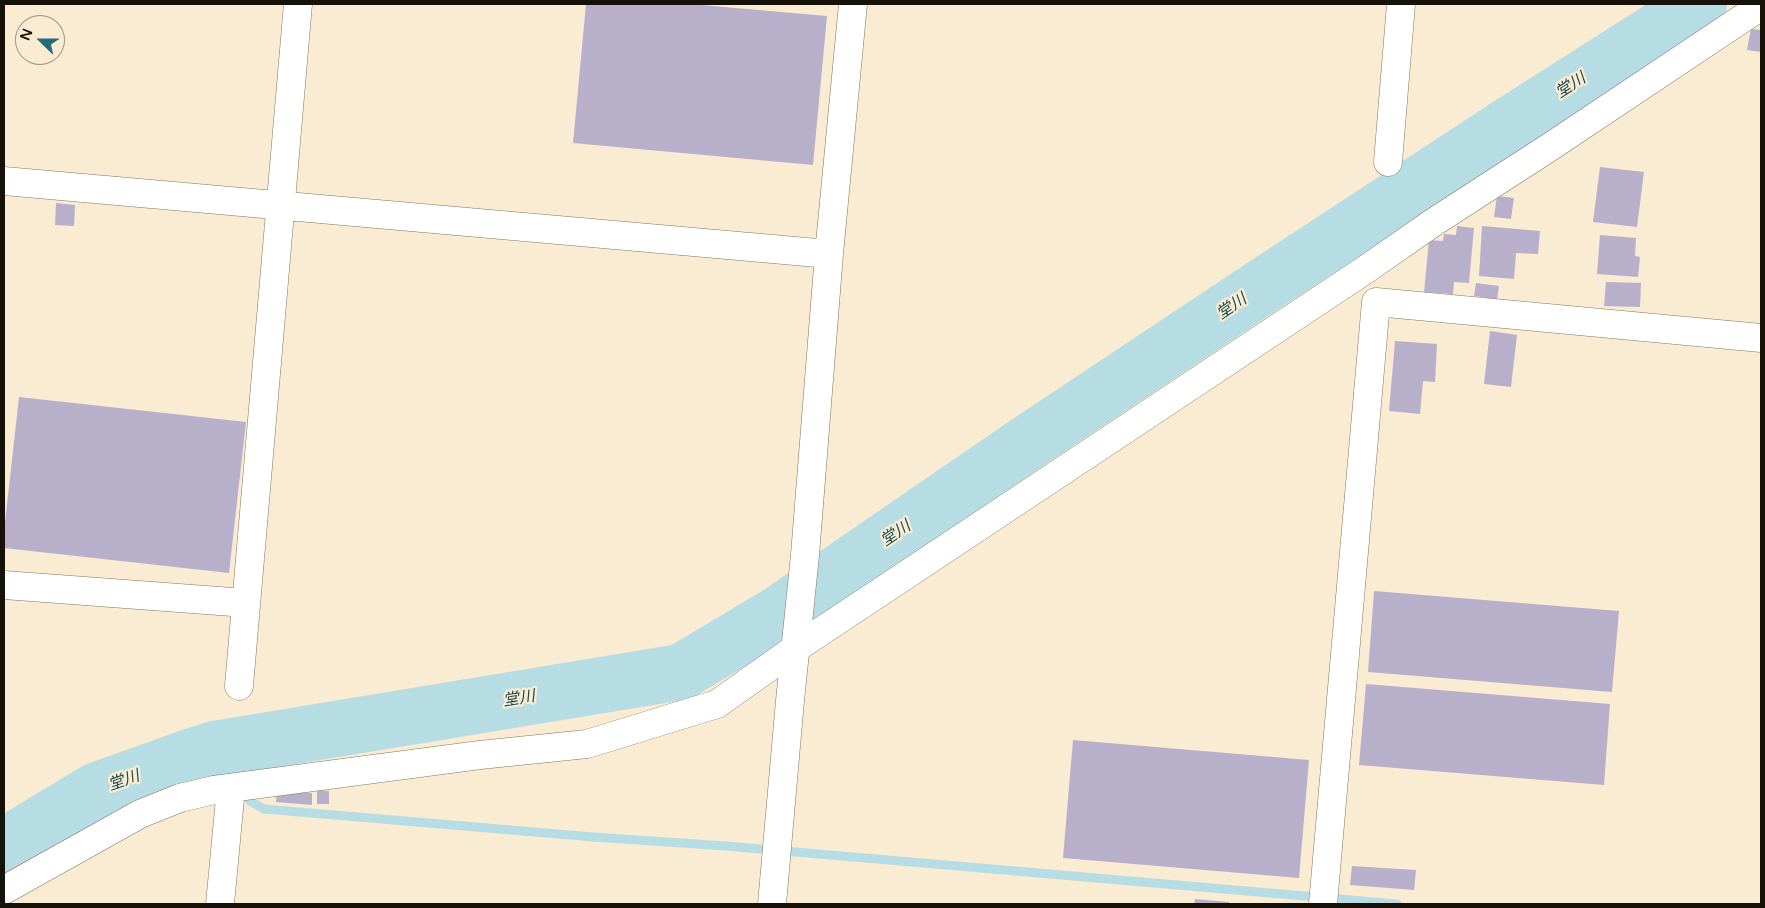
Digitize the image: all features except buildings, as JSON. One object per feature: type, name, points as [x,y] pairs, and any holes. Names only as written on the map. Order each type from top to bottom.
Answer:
[{"type":"street","points":[[239,686],[298,4]]},
{"type":"street","points":[[772,904],[805,555],[829,254],[852,4]]},
{"type":"street","points":[[1388,162],[1401,4]]},
{"type":"street","points":[[4,890],[140,814],[180,798],[214,790],[480,755],[586,744],[717,704],[796,648],[1761,6]]},
{"type":"street","points":[[4,181],[829,254]]},
{"type":"street","points":[[1323,904],[1376,302],[1365,270]]},
{"type":"street","points":[[1376,302],[1761,338]]},
{"type":"street","points":[[4,585],[246,603]]},
{"type":"street","points":[[220,904],[231,788]]},
{"type":"waterway","name":"堂川","points":[[4,846],[97,790],[215,749],[681,672],[778,614],[1024,445],[1260,288],[1509,125],[1699,4]]},
{"type":"waterway","points":[[215,749],[250,801],[264,809],[593,837],[726,846],[1397,904]]}]
